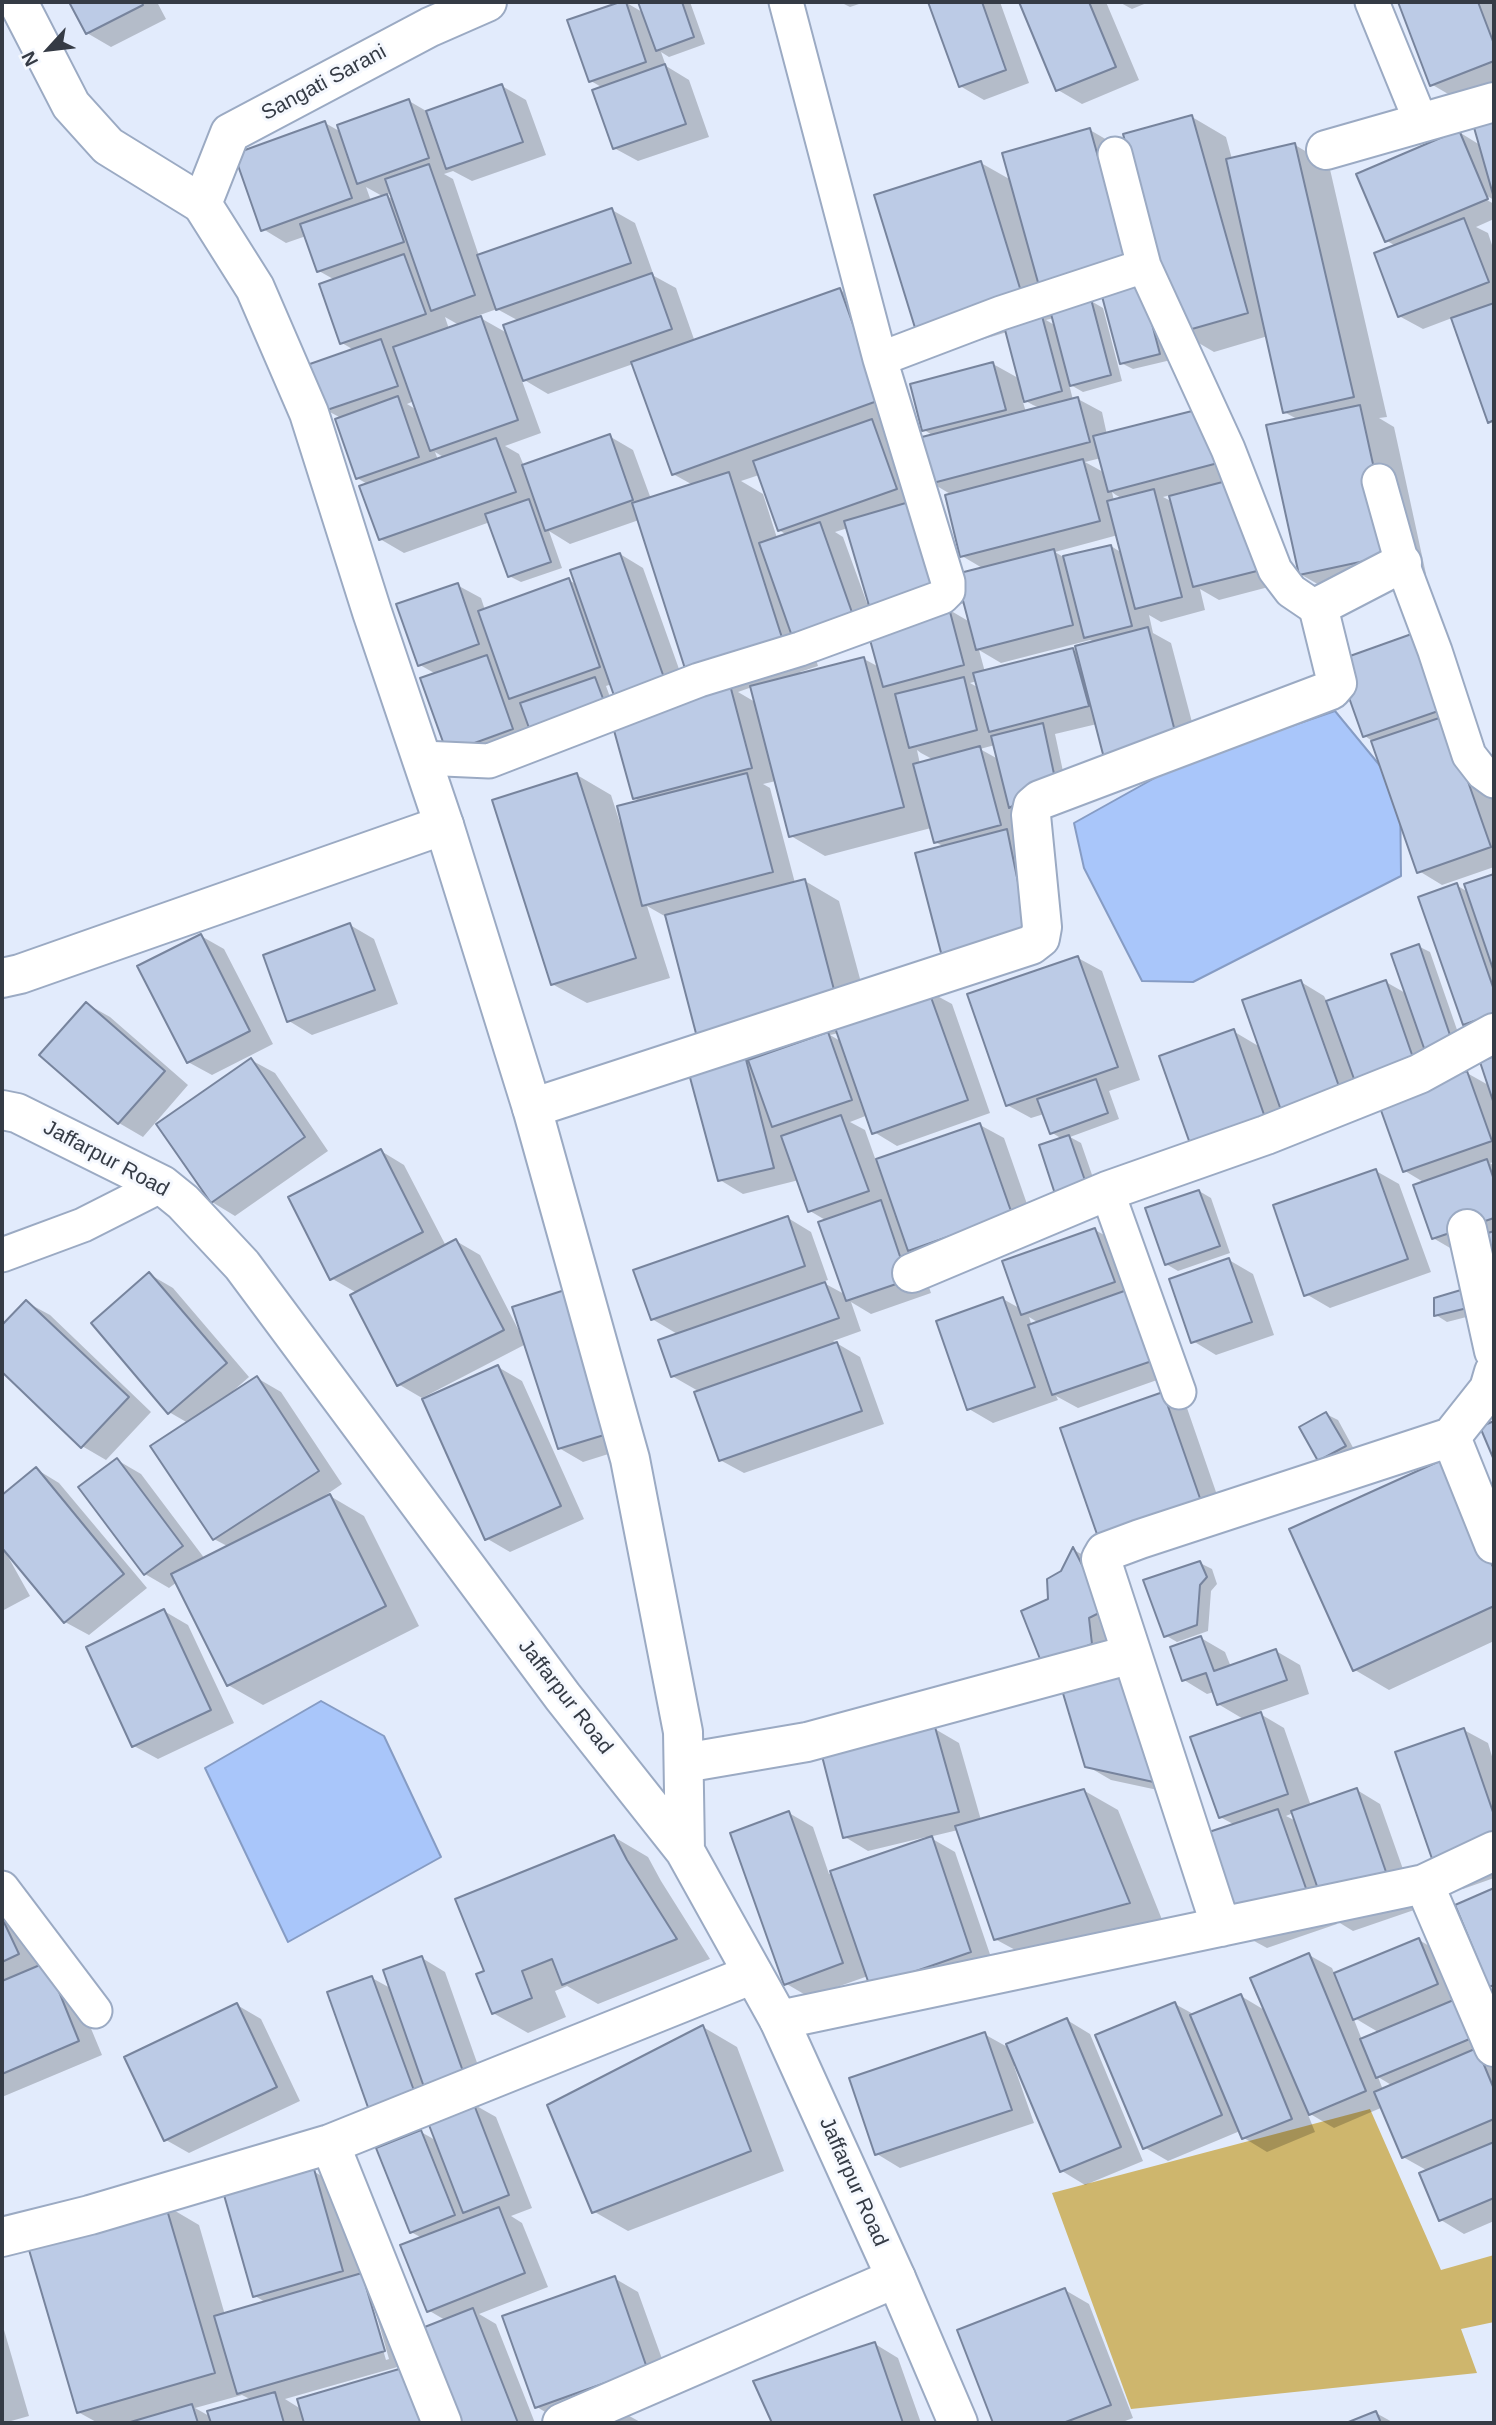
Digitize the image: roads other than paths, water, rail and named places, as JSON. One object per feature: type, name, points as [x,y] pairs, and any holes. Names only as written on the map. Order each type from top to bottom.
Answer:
[{"type":"street","points":[[19,2],[71,105],[108,146],[202,204],[255,288],[309,413],[444,825],[532,1108],[630,1459],[683,1732],[685,1851]]},
{"type":"street","name":"Sangati Sarani","points":[[202,204],[230,133],[430,27],[487,2]]},
{"type":"street","points":[[1326,150],[1494,102]]},
{"type":"street","points":[[532,1108],[1031,945],[1040,937],[1042,927],[1031,815],[1033,806],[1040,800],[1331,690],[1337,683],[1319,610],[1323,604],[1402,563]]},
{"type":"street","points":[[2,978],[20,974],[444,825]]},
{"type":"street","points":[[912,1273],[1107,1191],[1266,1135],[1419,1074],[1494,1033]]},
{"type":"street","name":"Jaffarpur Road","points":[[2,1110],[17,1113],[162,1185],[183,1202],[242,1265],[563,1697],[685,1851],[779,2020],[896,2278],[958,2423]]},
{"type":"street","points":[[1467,1229],[1494,1351]]},
{"type":"street","points":[[1221,1927],[1101,1559],[1105,1552],[1451,1437],[1489,1389],[1494,1372]]},
{"type":"street","points":[[1451,1437],[1494,1544]]},
{"type":"street","points":[[684,1763],[807,1742],[1132,1654]]},
{"type":"street","points":[[779,2020],[1424,1884],[1494,1851]]},
{"type":"street","points":[[1424,1884],[1494,2047]]},
{"type":"street","points":[[2,2237],[90,2215],[330,2144],[753,1974]]},
{"type":"street","points":[[330,2144],[442,2423]]},
{"type":"street","points":[[562,2423],[896,2278]]},
{"type":"lane","points":[[422,758],[489,761],[699,680],[800,649],[942,597],[948,591],[948,582],[880,359],[786,2]]},
{"type":"lane","points":[[1372,2],[1420,122]]},
{"type":"lane","points":[[1115,154],[1144,265],[1228,449],[1275,570],[1291,591],[1319,610]]},
{"type":"lane","points":[[880,359],[1001,313],[1144,265]]},
{"type":"lane","points":[[1379,481],[1402,563],[1435,651],[1469,755],[1483,773],[1494,781]]},
{"type":"lane","points":[[2,1255],[83,1225],[162,1185]]},
{"type":"lane","points":[[1107,1191],[1179,1392]]},
{"type":"lane","points":[[2,1888],[95,2011]]},
{"type":"water","points":[[1335,711],[1400,790],[1401,876],[1193,982],[1142,981],[1084,868],[1074,823],[1178,765]]},
{"type":"water","points":[[321,1701],[384,1736],[441,1857],[288,1942],[205,1768]]}]
